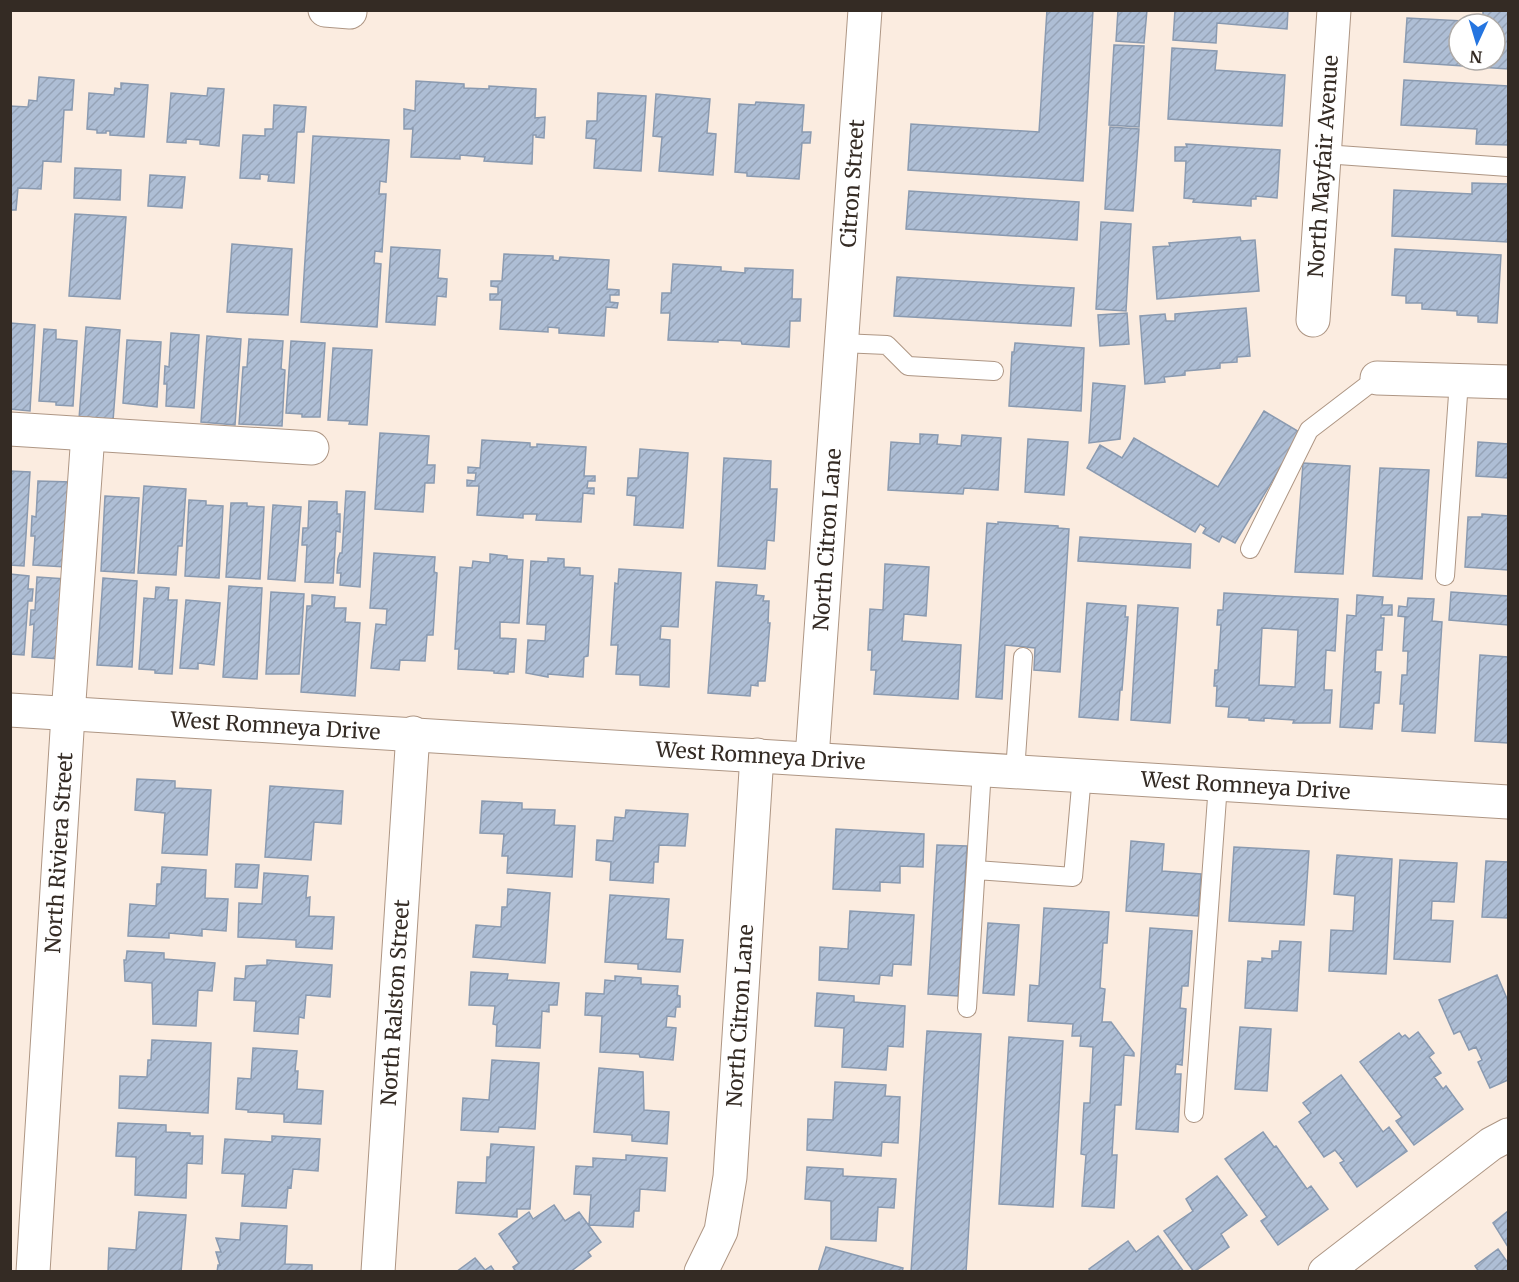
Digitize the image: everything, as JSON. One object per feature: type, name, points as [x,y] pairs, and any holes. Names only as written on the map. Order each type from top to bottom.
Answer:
[{"type":"street","name":"Citron Street","points":[[840,351],[866,10]]},
{"type":"street","name":"North Mayfair Avenue","points":[[1312,320],[1334,10]]},
{"type":"street","name":"North Citron Lane","points":[[812,758],[840,351]]},
{"type":"street","points":[[1377,378],[1509,382]]},
{"type":"street","points":[[10,429],[312,448]]},
{"type":"street","name":"North Riviera Street","points":[[33,1272],[88,434]]},
{"type":"street","name":"West Romneya Drive","points":[[10,710],[1509,802]]},
{"type":"street","name":"North Ralston Street","points":[[378,1272],[413,733]]},
{"type":"street","name":"North Citron Lane","points":[[701,1272],[721,1232],[730,1177],[757,755]]},
{"type":"street","points":[[1325,1272],[1491,1144],[1509,1135]]},
{"type":"lane","points":[[1324,154],[1509,167]]},
{"type":"lane","points":[[840,351],[887,345],[908,366],[994,371]]},
{"type":"lane","points":[[1250,549],[1309,430],[1377,378]]},
{"type":"lane","points":[[1445,576],[1459,381]]},
{"type":"lane","points":[[1015,772],[1023,657]]},
{"type":"lane","points":[[967,1008],[982,769]]},
{"type":"lane","points":[[976,870],[1073,877],[1082,775]]},
{"type":"lane","points":[[1194,1113],[1218,784]]},
{"type":"building","points":[[1047,10],[1093,10],[1083,181],[908,170],[911,124],[1039,132]]},
{"type":"building","points":[[1118,10],[1147,10],[1144,43],[1116,41]]},
{"type":"building","points":[[1175,10],[1288,10],[1287,29],[1217,23],[1216,43],[1173,40]]},
{"type":"building","points":[[1483,10],[1508,10],[1508,69],[1507,12],[1483,12]]},
{"type":"building","points":[[1407,18],[1447,20],[1447,65],[1404,62]]},
{"type":"building","points":[[1114,45],[1144,46],[1139,127],[1109,125]]},
{"type":"building","points":[[1172,48],[1217,51],[1215,70],[1285,75],[1282,126],[1168,119]]},
{"type":"building","points":[[39,77],[74,80],[72,110],[64,110],[61,162],[43,161],[41,189],[18,188],[16,210],[10,210],[10,106],[28,107],[29,100],[37,101]]},
{"type":"building","points":[[1404,80],[1508,86],[1508,145],[1476,144],[1477,129],[1401,125]]},
{"type":"building","points":[[416,81],[464,84],[464,88],[489,89],[489,86],[536,89],[535,118],[545,117],[544,138],[533,135],[532,164],[484,161],[485,157],[460,155],[460,159],[411,157],[413,127],[404,129],[404,109],[415,111]]},
{"type":"building","points":[[121,83],[148,85],[144,137],[110,135],[110,131],[97,133],[97,130],[87,129],[89,93],[114,95],[115,88],[121,89]]},
{"type":"building","points":[[208,88],[224,89],[219,146],[200,144],[200,140],[186,139],[186,143],[167,142],[171,93],[207,96]]},
{"type":"building","points":[[598,93],[646,96],[641,171],[594,168],[596,139],[586,138],[587,121],[597,121]]},
{"type":"building","points":[[656,94],[710,99],[707,133],[716,134],[713,175],[659,171],[662,137],[653,136]]},
{"type":"building","points":[[756,102],[804,105],[802,132],[811,132],[810,143],[802,143],[799,179],[747,176],[747,173],[735,172],[739,104],[755,105]]},
{"type":"building","points":[[274,105],[306,107],[304,132],[297,132],[294,183],[268,181],[269,175],[260,174],[260,179],[240,178],[243,135],[265,136],[265,129],[273,129]]},
{"type":"building","points":[[1110,127],[1139,129],[1133,211],[1105,209]]},
{"type":"building","points":[[313,136],[389,140],[386,182],[380,181],[379,194],[386,194],[382,252],[375,251],[374,263],[381,264],[377,327],[301,322]]},
{"type":"building","points":[[1186,144],[1280,150],[1277,198],[1256,196],[1256,199],[1251,199],[1251,206],[1193,202],[1194,199],[1184,198],[1186,161],[1175,161],[1175,147],[1187,147]]},
{"type":"building","points":[[75,168],[121,170],[120,200],[74,198]]},
{"type":"building","points":[[150,175],[185,177],[182,208],[148,206]]},
{"type":"building","points":[[1472,183],[1508,184],[1508,242],[1392,236],[1394,190],[1472,194]]},
{"type":"building","points":[[909,191],[1079,202],[1077,240],[906,229]]},
{"type":"building","points":[[75,214],[126,217],[120,299],[69,296]]},
{"type":"building","points":[[1101,222],[1131,224],[1126,311],[1096,309]]},
{"type":"building","points":[[1240,237],[1241,241],[1255,240],[1259,291],[1157,299],[1153,247],[1170,246],[1169,243]]},
{"type":"building","points":[[232,244],[292,249],[288,315],[227,312]]},
{"type":"building","points":[[391,247],[440,250],[438,278],[447,279],[446,297],[437,296],[435,325],[386,322]]},
{"type":"building","points":[[1395,249],[1501,255],[1497,323],[1478,322],[1478,316],[1457,315],[1457,311],[1422,309],[1422,303],[1406,303],[1406,296],[1392,295]]},
{"type":"building","points":[[504,254],[553,256],[553,260],[559,261],[560,257],[609,260],[607,289],[619,290],[619,295],[610,295],[610,302],[618,303],[617,308],[606,307],[604,336],[559,333],[559,328],[548,327],[548,332],[500,329],[502,300],[490,300],[490,294],[498,294],[498,287],[491,286],[491,281],[502,281]]},
{"type":"building","points":[[673,264],[721,267],[721,271],[745,273],[745,268],[793,270],[792,299],[801,299],[800,321],[790,321],[789,347],[742,344],[741,341],[668,340],[670,313],[661,313],[662,293],[671,293]]},
{"type":"building","points":[[897,277],[1074,288],[1071,326],[894,316]]},
{"type":"building","points":[[1246,308],[1250,356],[1237,357],[1237,362],[1220,363],[1220,368],[1185,371],[1185,375],[1164,377],[1165,382],[1145,384],[1140,316],[1165,314],[1166,321],[1175,321],[1175,314]]},
{"type":"building","points":[[1127,313],[1129,344],[1100,346],[1098,315]]},
{"type":"building","points":[[10,323],[35,325],[30,411],[10,409]]},
{"type":"building","points":[[86,327],[120,330],[113,421],[79,419]]},
{"type":"building","points":[[44,329],[56,330],[56,339],[77,341],[73,406],[39,401]]},
{"type":"building","points":[[171,333],[199,335],[194,408],[166,406],[165,366],[169,367]]},
{"type":"building","points":[[207,336],[241,339],[235,425],[201,422]]},
{"type":"building","points":[[249,339],[283,341],[281,369],[285,370],[282,426],[239,424],[243,367],[247,367]]},
{"type":"building","points":[[127,340],[161,342],[157,407],[123,403]]},
{"type":"building","points":[[291,341],[325,343],[320,417],[302,417],[302,414],[286,413]]},
{"type":"building","points":[[1015,343],[1084,348],[1081,411],[1009,406],[1012,352],[1014,352]]},
{"type":"building","points":[[333,348],[372,350],[367,425],[349,424],[350,421],[328,420]]},
{"type":"building","points":[[1093,383],[1125,386],[1120,439],[1089,443]]},
{"type":"building","points":[[1264,411],[1301,433],[1235,543],[1222,536],[1219,542],[1203,533],[1206,528],[1200,524],[1195,532],[1087,468],[1100,445],[1122,458],[1134,438],[1218,487]]},
{"type":"building","points":[[380,433],[429,436],[427,465],[435,465],[434,483],[425,483],[423,512],[375,509]]},
{"type":"building","points":[[920,434],[938,435],[937,444],[961,446],[962,435],[1001,438],[998,490],[964,488],[963,494],[888,490],[891,442],[920,444]]},
{"type":"building","points":[[1028,439],[1068,442],[1064,495],[1025,492]]},
{"type":"building","points":[[482,440],[530,443],[530,447],[537,447],[537,444],[586,447],[584,476],[595,476],[595,481],[588,481],[587,488],[594,488],[594,494],[583,493],[581,522],[536,520],[537,514],[523,514],[523,518],[477,515],[479,486],[467,486],[467,480],[475,481],[476,473],[468,473],[468,467],[480,468]]},
{"type":"building","points":[[1478,442],[1508,444],[1508,478],[1476,476]]},
{"type":"building","points":[[640,449],[688,453],[683,528],[634,525],[636,496],[627,495],[628,478],[638,478]]},
{"type":"building","points":[[724,458],[771,461],[770,489],[777,489],[774,541],[767,540],[765,569],[718,566]]},
{"type":"building","points":[[1303,463],[1350,466],[1343,574],[1295,572]]},
{"type":"building","points":[[1380,468],[1429,470],[1422,579],[1373,576]]},
{"type":"building","points":[[10,471],[30,472],[24,566],[10,565]]},
{"type":"building","points":[[38,481],[71,482],[66,567],[33,565],[35,536],[31,536],[32,516],[36,517]]},
{"type":"building","points":[[144,486],[186,489],[182,546],[178,546],[176,575],[138,573]]},
{"type":"building","points":[[346,491],[365,492],[360,587],[340,585],[341,573],[337,573],[338,559],[342,553]]},
{"type":"building","points":[[105,496],[139,498],[134,573],[101,571]]},
{"type":"building","points":[[189,500],[206,501],[206,505],[223,506],[219,578],[185,576]]},
{"type":"building","points":[[309,501],[337,502],[340,532],[336,531],[333,583],[305,582],[307,545],[302,545],[303,528],[308,528]]},
{"type":"building","points":[[231,503],[247,503],[247,506],[264,507],[260,579],[226,577]]},
{"type":"building","points":[[273,505],[301,507],[295,581],[268,579]]},
{"type":"building","points":[[1482,514],[1508,516],[1508,570],[1465,567],[1468,517],[1482,517]]},
{"type":"building","points":[[998,522],[1058,526],[1058,528],[1069,529],[1060,672],[1034,670],[1035,648],[1005,645],[1002,699],[976,697],[987,523],[998,524]]},
{"type":"building","points":[[1080,537],[1191,544],[1190,568],[1078,561]]},
{"type":"building","points":[[374,553],[435,557],[434,572],[437,573],[433,635],[427,635],[425,661],[400,660],[399,670],[371,668],[376,624],[386,625],[387,609],[370,608]]},
{"type":"building","points":[[490,554],[507,556],[507,559],[523,560],[519,623],[500,622],[500,638],[516,639],[514,672],[508,672],[508,674],[458,669],[459,649],[455,649],[460,567],[472,568],[473,561],[490,563]]},
{"type":"building","points":[[548,558],[564,559],[564,567],[580,568],[580,575],[593,576],[588,656],[584,657],[583,677],[548,674],[548,677],[526,673],[528,640],[545,641],[546,625],[527,624],[531,561],[548,562]]},
{"type":"building","points":[[885,564],[929,567],[926,616],[904,614],[902,641],[961,645],[958,699],[874,694],[876,670],[871,670],[872,650],[868,650],[870,609],[883,610]]},
{"type":"building","points":[[619,569],[681,573],[678,627],[661,626],[660,639],[670,640],[669,687],[640,685],[640,675],[616,674],[618,645],[611,645],[615,583],[618,584]]},
{"type":"building","points":[[10,574],[29,576],[28,589],[33,589],[32,601],[28,601],[24,655],[10,654]]},
{"type":"building","points":[[37,577],[66,579],[60,659],[32,657],[34,624],[30,625],[31,610],[35,610]]},
{"type":"building","points":[[103,578],[137,581],[132,667],[97,665]]},
{"type":"building","points":[[716,582],[757,585],[756,595],[764,596],[763,601],[769,601],[768,623],[770,623],[765,681],[758,681],[758,686],[751,685],[750,696],[708,693]]},
{"type":"building","points":[[229,586],[262,588],[257,679],[223,677]]},
{"type":"building","points":[[156,587],[169,588],[168,600],[177,600],[172,674],[139,669],[144,598],[155,599]]},
{"type":"building","points":[[271,592],[304,594],[299,674],[266,674]]},
{"type":"building","points":[[1451,592],[1508,596],[1508,625],[1449,620]]},
{"type":"building","points":[[1224,593],[1338,599],[1335,651],[1326,650],[1324,690],[1332,690],[1330,723],[1293,723],[1294,720],[1264,718],[1264,721],[1228,717],[1229,707],[1216,706],[1217,686],[1214,686],[1215,670],[1218,670],[1221,625],[1217,625],[1218,610],[1223,610]],"holes":[[[1262,628],[1298,630],[1295,687],[1259,685]]]},
{"type":"building","points":[[312,595],[335,597],[334,608],[346,608],[345,622],[360,623],[355,696],[301,692],[307,606],[312,606]]},
{"type":"building","points":[[1357,595],[1383,597],[1382,605],[1392,605],[1392,615],[1381,615],[1381,618],[1384,618],[1382,650],[1376,650],[1375,672],[1381,672],[1379,703],[1374,703],[1372,729],[1340,727],[1347,615],[1356,616]]},
{"type":"building","points":[[1408,598],[1434,599],[1432,621],[1442,622],[1435,733],[1402,731],[1404,704],[1400,704],[1402,675],[1407,675],[1408,651],[1403,651],[1405,618],[1407,617],[1398,616],[1399,606],[1407,607]]},
{"type":"building","points":[[186,600],[220,603],[214,665],[198,663],[198,669],[180,668]]},
{"type":"building","points":[[1087,603],[1126,606],[1125,617],[1128,617],[1118,720],[1079,717]]},
{"type":"building","points":[[1138,605],[1178,608],[1170,723],[1131,720]]},
{"type":"building","points":[[1480,655],[1508,657],[1508,743],[1475,741]]},
{"type":"building","points":[[137,779],[175,781],[175,788],[211,790],[207,855],[162,853],[165,813],[135,810]]},
{"type":"building","points":[[270,786],[343,791],[341,824],[314,822],[311,860],[265,857]]},
{"type":"building","points":[[482,801],[522,803],[522,809],[555,810],[554,825],[575,826],[572,877],[507,873],[508,856],[502,856],[504,834],[480,833]]},
{"type":"building","points":[[626,810],[688,814],[685,846],[659,845],[658,862],[654,862],[653,883],[610,880],[611,862],[596,860],[597,840],[613,841],[615,817],[625,818]]},
{"type":"building","points":[[836,829],[924,834],[923,867],[900,866],[900,883],[880,882],[880,891],[833,889]]},
{"type":"building","points":[[1131,841],[1164,844],[1162,871],[1201,874],[1198,916],[1126,911]]},
{"type":"building","points":[[937,845],[967,846],[958,996],[928,994]]},
{"type":"building","points":[[1234,847],[1309,851],[1304,925],[1229,921]]},
{"type":"building","points":[[1337,855],[1392,859],[1386,974],[1329,971],[1331,930],[1353,931],[1355,896],[1334,894]]},
{"type":"building","points":[[1400,860],[1457,863],[1454,902],[1432,901],[1431,920],[1453,921],[1450,962],[1394,959]]},
{"type":"building","points":[[1486,861],[1508,862],[1508,918],[1482,917]]},
{"type":"building","points":[[236,864],[259,865],[257,888],[235,887]]},
{"type":"building","points":[[162,867],[206,870],[205,898],[228,899],[226,931],[202,929],[202,936],[169,933],[169,938],[128,936],[130,904],[156,906],[157,884],[161,884]]},
{"type":"building","points":[[264,873],[308,876],[306,898],[310,897],[309,916],[334,917],[332,949],[296,947],[296,940],[238,937],[239,903],[262,904]]},
{"type":"building","points":[[508,889],[550,893],[545,963],[473,957],[476,925],[501,927],[502,907],[507,907]]},
{"type":"building","points":[[610,895],[669,899],[666,939],[683,940],[680,972],[638,969],[638,964],[605,962]]},
{"type":"building","points":[[1044,908],[1109,912],[1107,943],[1103,943],[1100,988],[1105,989],[1102,1022],[1111,1022],[1134,1053],[1134,1056],[1124,1055],[1121,1105],[1115,1105],[1112,1155],[1117,1155],[1114,1208],[1082,1206],[1086,1155],[1081,1154],[1084,1103],[1090,1103],[1093,1047],[1080,1046],[1081,1036],[1072,1036],[1073,1024],[1028,1021],[1030,985],[1039,986]]},
{"type":"building","points":[[850,911],[914,915],[911,965],[893,964],[892,976],[880,975],[879,984],[819,980],[820,947],[848,949]]},
{"type":"building","points":[[988,923],[1019,925],[1014,995],[983,993]]},
{"type":"building","points":[[1150,928],[1192,931],[1188,986],[1182,986],[1180,1008],[1186,1009],[1182,1065],[1176,1064],[1175,1074],[1181,1074],[1178,1132],[1136,1129]]},
{"type":"building","points":[[1280,941],[1301,942],[1297,1011],[1245,1008],[1248,961],[1262,962],[1262,958],[1272,959],[1272,951],[1279,951]]},
{"type":"building","points":[[127,951],[164,953],[164,959],[215,963],[212,991],[198,990],[196,1026],[153,1024],[152,983],[125,981],[124,960],[126,960]]},
{"type":"building","points":[[267,960],[332,965],[330,997],[306,995],[304,1018],[299,1017],[298,1034],[254,1031],[256,1001],[234,1000],[235,978],[245,979],[246,966],[267,965]]},
{"type":"building","points":[[471,972],[508,974],[507,980],[559,983],[557,1005],[549,1005],[549,1012],[542,1011],[540,1048],[496,1046],[497,1025],[493,1024],[495,1006],[469,1005]]},
{"type":"building","points":[[1497,975],[1508,1001],[1508,1080],[1490,1088],[1478,1062],[1482,1060],[1476,1047],[1469,1050],[1460,1031],[1454,1034],[1439,1000]]},
{"type":"building","points":[[615,976],[641,978],[641,984],[678,986],[677,995],[680,996],[680,1007],[676,1007],[675,1017],[667,1016],[666,1027],[676,1028],[673,1060],[640,1057],[639,1054],[600,1052],[602,1016],[585,1015],[586,993],[604,994],[605,980],[615,981]]},
{"type":"building","points":[[817,993],[854,996],[854,1002],[905,1006],[903,1047],[888,1046],[886,1070],[842,1067],[844,1028],[815,1026]]},
{"type":"building","points":[[1240,1027],[1271,1029],[1267,1091],[1235,1089]]},
{"type":"building","points":[[927,1031],[981,1034],[966,1272],[911,1272]]},
{"type":"building","points":[[1418,1032],[1434,1053],[1429,1057],[1441,1073],[1434,1077],[1443,1089],[1446,1086],[1463,1109],[1414,1145],[1396,1121],[1402,1117],[1360,1062],[1399,1033],[1402,1037],[1405,1035],[1409,1039]]},
{"type":"building","points":[[1009,1037],[1063,1041],[1053,1207],[999,1204]]},
{"type":"building","points":[[152,1040],[211,1043],[208,1113],[119,1108],[120,1076],[147,1077]]},
{"type":"building","points":[[253,1048],[297,1051],[295,1071],[298,1071],[297,1089],[323,1091],[321,1124],[284,1122],[284,1114],[236,1109],[238,1078],[251,1079]]},
{"type":"building","points":[[492,1060],[539,1063],[535,1129],[499,1127],[498,1132],[461,1130],[463,1098],[489,1100]]},
{"type":"building","points":[[599,1068],[643,1072],[644,1110],[669,1112],[667,1144],[632,1141],[632,1135],[594,1132]]},
{"type":"building","points":[[1341,1075],[1383,1132],[1389,1127],[1407,1151],[1357,1187],[1340,1163],[1344,1161],[1335,1150],[1324,1157],[1299,1122],[1311,1113],[1303,1103]]},
{"type":"building","points":[[835,1082],[886,1085],[885,1096],[900,1097],[898,1143],[882,1142],[881,1156],[807,1150],[808,1119],[833,1120]]},
{"type":"building","points":[[118,1123],[166,1125],[166,1132],[203,1136],[202,1164],[187,1163],[186,1198],[135,1195],[136,1157],[116,1156]]},
{"type":"building","points":[[1263,1132],[1307,1189],[1311,1186],[1328,1209],[1278,1245],[1261,1221],[1267,1217],[1225,1159]]},
{"type":"building","points":[[272,1136],[320,1139],[318,1171],[293,1169],[286,1208],[242,1206],[245,1174],[222,1173],[225,1139],[272,1142]]},
{"type":"building","points":[[491,1144],[534,1147],[530,1209],[517,1209],[517,1217],[456,1213],[458,1182],[486,1183],[487,1157],[490,1157]]},
{"type":"building","points":[[626,1155],[667,1158],[665,1191],[640,1189],[639,1211],[634,1211],[633,1227],[589,1225],[591,1195],[574,1194],[576,1166],[593,1167],[593,1158],[626,1160]]},
{"type":"building","points":[[807,1167],[843,1169],[843,1176],[896,1179],[894,1208],[878,1207],[876,1241],[831,1239],[831,1201],[805,1199]]},
{"type":"building","points":[[1217,1176],[1247,1215],[1221,1234],[1229,1247],[1194,1272],[1164,1231],[1193,1211],[1186,1199]]},
{"type":"building","points":[[554,1205],[565,1221],[579,1212],[601,1242],[588,1252],[591,1256],[570,1272],[516,1272],[513,1267],[519,1263],[499,1234],[529,1212],[533,1219]]},
{"type":"building","points":[[1508,1211],[1508,1247],[1493,1223]]},
{"type":"building","points":[[139,1212],[186,1215],[181,1272],[108,1272],[109,1248],[136,1250]]},
{"type":"building","points":[[241,1223],[287,1226],[285,1264],[312,1265],[312,1272],[217,1272],[218,1265],[220,1265],[216,1252],[221,1252],[216,1238],[240,1240]]},
{"type":"building","points":[[1158,1236],[1184,1272],[1091,1272],[1089,1269],[1128,1241],[1136,1252]]},
{"type":"building","points":[[826,1247],[903,1268],[902,1272],[818,1272]]},
{"type":"building","points":[[1498,1249],[1508,1263],[1508,1272],[1479,1272],[1475,1266]]},
{"type":"building","points":[[475,1258],[485,1270],[491,1266],[495,1272],[456,1272]]}]
